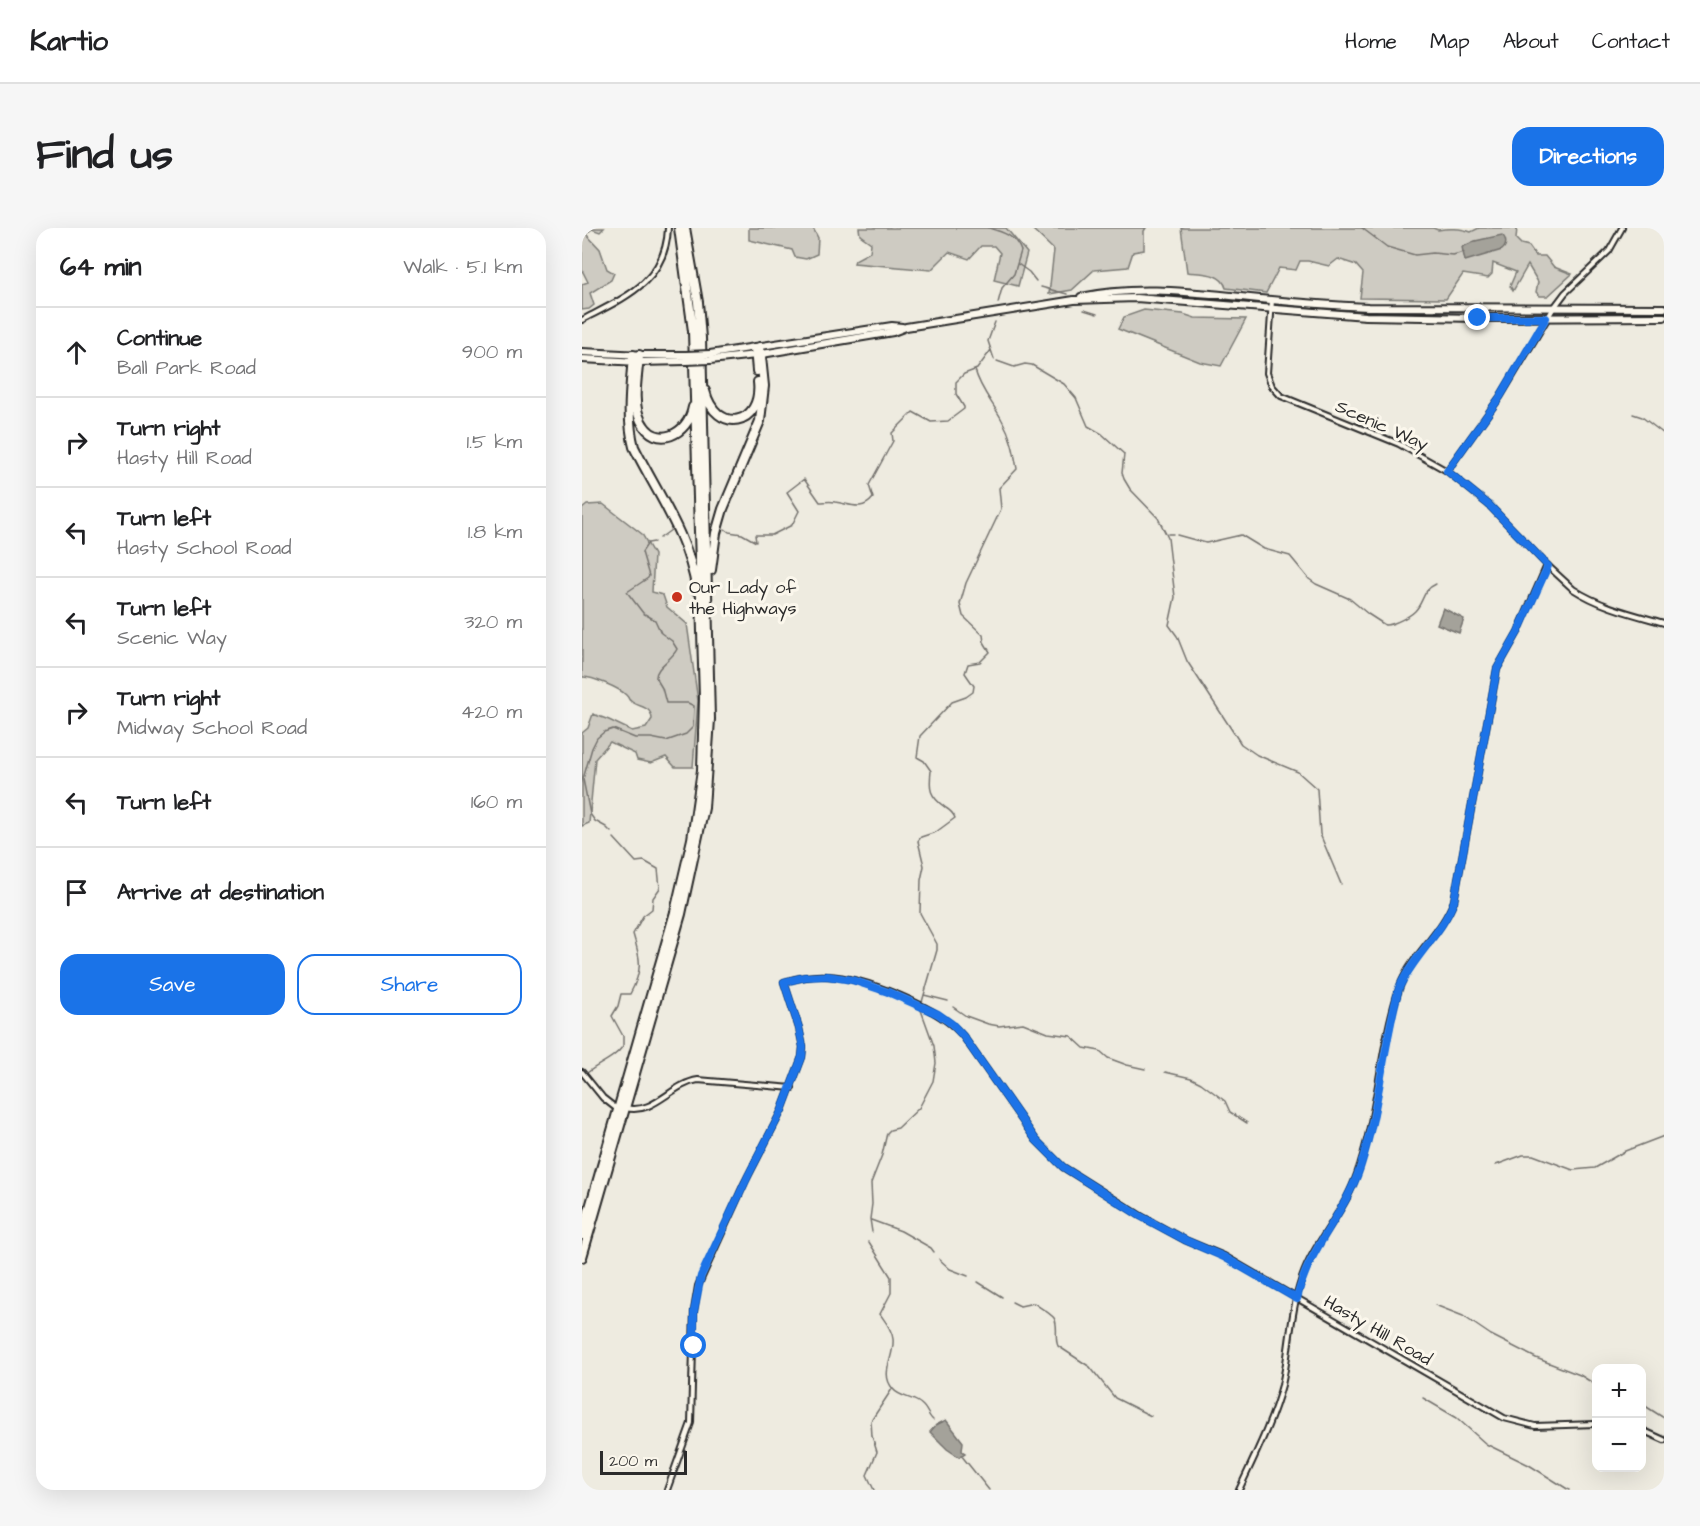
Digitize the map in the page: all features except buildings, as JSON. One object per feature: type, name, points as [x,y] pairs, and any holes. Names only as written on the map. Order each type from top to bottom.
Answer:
[{"type":"highway","points":[[582,1257],[618,1132],[627,1078],[675,912],[692,839],[702,770],[704,736],[702,626],[695,387],[690,300],[679,228]]},
{"type":"highway","points":[[582,1235],[681,914],[704,808],[710,719],[702,376],[699,311],[685,228]]},
{"type":"highway","points":[[702,376],[705,394],[712,410],[726,419],[741,419],[749,414],[758,399],[758,351]]},
{"type":"highway","points":[[708,616],[711,565],[716,532],[723,509],[760,421],[764,386],[758,351]]},
{"type":"highway","points":[[636,358],[636,399],[640,420],[653,434],[670,436],[684,429],[693,410],[695,387]]},
{"type":"highway","points":[[636,358],[630,410],[632,440],[684,541],[692,565],[702,626]]},
{"type":"main road","points":[[1074,300],[1096,293],[1138,290],[1368,307],[1664,308]]},
{"type":"main road","points":[[582,358],[710,357],[893,332],[906,327],[1074,300],[1160,299],[1413,318],[1664,317]]},
{"type":"main road","points":[[582,352],[636,358]]},
{"type":"street","points":[[582,320],[647,281],[663,257],[668,228]]},
{"type":"street","points":[[1447,471],[1500,397],[1546,318],[1565,293],[1609,250],[1622,228]]},
{"type":"street","name":"Scenic Way","points":[[1272,300],[1267,373],[1272,386],[1281,396],[1399,444],[1447,471],[1489,505],[1573,589],[1613,609],[1664,622]]},
{"type":"street","points":[[1239,1490],[1276,1406],[1290,1347],[1301,1280],[1309,1261],[1345,1200],[1360,1167],[1370,1130],[1399,988],[1406,972],[1443,924],[1454,901],[1497,669],[1518,632],[1548,566]]},
{"type":"street","name":"Hasty Hill Road","points":[[792,1088],[800,1066],[803,1047],[784,982],[805,977],[827,976],[852,980],[888,992],[938,1014],[952,1024],[963,1036],[1036,1140],[1063,1167],[1140,1216],[1185,1240],[1224,1257],[1504,1418],[1534,1426],[1592,1424]]},
{"type":"street","points":[[582,1072],[603,1098],[621,1109],[634,1110],[644,1108],[686,1083],[698,1080],[792,1088],[731,1212],[698,1286],[694,1311],[693,1396],[690,1423],[668,1490]]},
{"type":"street","points":[[1646,1432],[1664,1440]]},
{"type":"shaded area","points":[[582,228],[604,228],[600,232],[592,229],[586,234],[600,249],[607,269],[614,273],[611,280],[590,293],[594,305],[582,310],[582,284],[588,282],[582,270]]},
{"type":"shaded area","points":[[749,228],[813,228],[818,238],[817,254],[806,259],[795,257],[792,250],[749,240]]},
{"type":"shaded area","points":[[859,228],[1006,228],[1027,253],[1018,286],[994,280],[1000,253],[994,246],[981,246],[969,259],[949,252],[931,270],[854,263],[855,260],[870,252],[871,243],[860,235]]},
{"type":"shaded area","points":[[1031,228],[1146,228],[1144,250],[1133,252],[1128,267],[1094,270],[1072,290],[1049,294],[1054,250]]},
{"type":"shaded area","points":[[1181,228],[1433,228],[1471,232],[1479,228],[1517,228],[1516,239],[1521,244],[1529,246],[1536,256],[1545,256],[1554,267],[1572,274],[1548,296],[1540,296],[1536,292],[1538,282],[1528,265],[1513,291],[1510,286],[1516,272],[1493,263],[1492,274],[1488,278],[1463,274],[1446,299],[1360,298],[1363,273],[1356,265],[1338,259],[1329,266],[1300,261],[1296,270],[1279,268],[1266,293],[1226,288],[1216,276],[1187,272]]},
{"type":"shaded area","points":[[1502,235],[1506,243],[1502,250],[1465,261],[1462,247],[1475,241]]},
{"type":"shaded area","points":[[1144,310],[1183,314],[1195,318],[1246,319],[1221,366],[1200,362],[1118,329],[1124,317]]},
{"type":"shaded area","points":[[603,504],[642,534],[654,555],[652,592],[663,595],[667,607],[687,624],[698,701],[693,767],[675,767],[666,757],[651,763],[637,760],[635,754],[610,742],[595,759],[589,823],[582,826],[582,733],[588,728],[593,714],[632,731],[646,728],[652,719],[648,709],[632,702],[617,689],[598,680],[582,677],[582,509],[587,505]]},
{"type":"shaded area","points":[[1443,608],[1464,619],[1459,633],[1437,624]]},
{"type":"shaded area","points":[[946,1420],[963,1442],[962,1451],[965,1453],[959,1457],[930,1432],[936,1425]]},
{"type":"waterway","points":[[989,228],[1012,238],[1021,251],[1014,274],[1002,288],[998,303]]},
{"type":"waterway","points":[[1362,228],[1387,247],[1415,255],[1433,253],[1453,255],[1464,252]]},
{"type":"waterway","points":[[1018,264],[1036,281]]},
{"type":"waterway","points":[[1041,287],[1067,294]]},
{"type":"waterway","points":[[1084,310],[1097,314]]},
{"type":"waterway","points":[[994,359],[988,341],[995,322]]},
{"type":"waterway","points":[[725,529],[742,534],[756,542],[755,535],[772,535],[792,525],[799,511],[787,492],[804,479],[820,502],[865,505],[873,498],[869,485],[893,441],[892,433],[913,412],[931,422],[948,421],[964,409],[956,394],[956,382],[964,374],[977,369],[991,350]]},
{"type":"waterway","points":[[997,361],[1014,367],[1032,365],[1064,384],[1076,398],[1088,426],[1102,434],[1124,454],[1122,473],[1124,479],[1130,489],[1158,518],[1168,538],[1175,597],[1169,625],[1177,636],[1187,661],[1241,744],[1257,755],[1298,772],[1317,789],[1320,834],[1341,884]]},
{"type":"waterway","points":[[922,1002],[937,944],[920,913],[921,880],[924,866],[918,841],[921,837],[936,832],[955,818],[953,813],[940,804],[931,792],[931,771],[924,761],[917,757],[920,736],[952,702],[973,692],[974,686],[965,673],[968,664],[980,662],[990,652],[983,635],[963,616],[960,604],[966,583],[1001,509],[999,488],[1017,469],[1008,432],[983,390],[975,370]]},
{"type":"waterway","points":[[1633,414],[1642,417],[1664,434]]},
{"type":"waterway","points":[[660,538],[671,530]]},
{"type":"waterway","points":[[1168,534],[1173,534]]},
{"type":"waterway","points":[[1177,535],[1206,543],[1241,535],[1264,549],[1290,556],[1309,579],[1350,599],[1385,625],[1397,622],[1413,613],[1428,589],[1436,584]]},
{"type":"waterway","points":[[611,832],[595,821],[590,814],[583,779],[597,738],[613,729],[635,738],[666,741],[686,734],[693,727],[694,706],[688,703],[666,703],[662,688],[656,678],[658,670],[677,649],[672,641],[661,633],[655,620],[643,613],[627,592],[648,578],[642,552],[648,543],[654,542]]},
{"type":"waterway","points":[[587,1073],[623,1046],[623,1036],[612,1016],[621,994],[630,994],[637,978],[639,958],[633,934],[643,916],[652,909],[653,898],[660,888],[658,869],[644,861],[636,862],[614,838]]},
{"type":"waterway","points":[[924,995],[948,1001]]},
{"type":"waterway","points":[[953,1007],[966,1016],[988,1024],[999,1026],[1023,1023],[1048,1033],[1071,1036],[1084,1048],[1100,1051],[1108,1058],[1145,1069]]},
{"type":"waterway","points":[[872,1232],[871,1183],[882,1155],[887,1133],[898,1128],[919,1108],[933,1081],[936,1063],[934,1046],[921,1010]]},
{"type":"waterway","points":[[1165,1072],[1191,1078],[1201,1083],[1225,1101],[1230,1112],[1247,1123]]},
{"type":"waterway","points":[[1496,1165],[1523,1155],[1533,1155],[1573,1170],[1595,1168],[1625,1151],[1664,1136]]},
{"type":"waterway","points":[[871,1220],[901,1231],[934,1252]]},
{"type":"waterway","points":[[869,1242],[891,1277],[891,1293],[880,1314],[890,1329],[893,1339],[887,1371],[889,1383],[896,1392],[919,1402],[933,1420]]},
{"type":"waterway","points":[[939,1259],[950,1269],[968,1276]]},
{"type":"waterway","points":[[978,1282],[1002,1297]]},
{"type":"waterway","points":[[1012,1302],[1020,1306],[1034,1303],[1050,1314],[1055,1321],[1058,1346],[1090,1367],[1115,1398],[1151,1416]]},
{"type":"waterway","points":[[1435,1305],[1463,1316],[1491,1335],[1536,1358],[1580,1375],[1592,1382]]},
{"type":"waterway","points":[[874,1490],[867,1475],[877,1452],[872,1436],[871,1421],[892,1389]]},
{"type":"waterway","points":[[1423,1398],[1457,1418],[1486,1444],[1529,1465],[1569,1490]]},
{"type":"waterway","points":[[1646,1407],[1664,1418]]},
{"type":"waterway","points":[[961,1455],[989,1490]]},
{"type":"place","name":"Our Lady of the Highways","points":[[677,597]]},
{"type":"route","points":[[694,1346],[694,1311],[701,1276],[782,1110],[802,1057],[803,1047],[799,1028],[784,982],[812,976],[827,976],[870,985],[948,1020],[963,1036],[1036,1140],[1063,1167],[1140,1216],[1185,1240],[1224,1257],[1297,1299],[1301,1280],[1309,1261],[1345,1200],[1360,1167],[1370,1130],[1399,988],[1406,972],[1443,924],[1454,901],[1497,669],[1518,632],[1541,576],[1548,566],[1506,520],[1472,489],[1447,471],[1500,397],[1546,318],[1478,318]]}]
